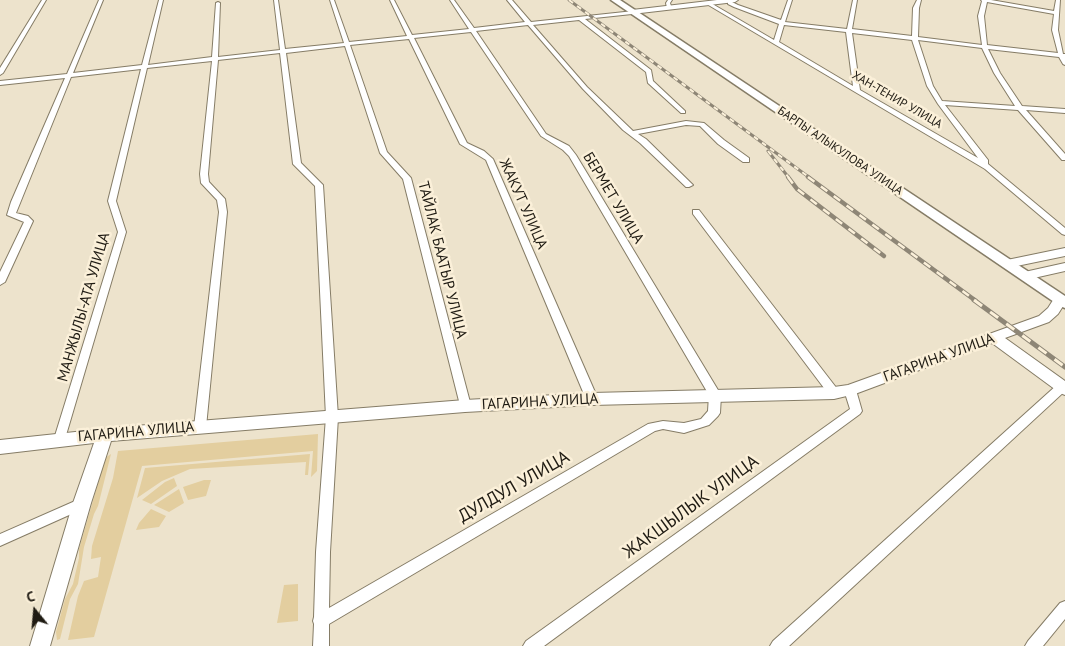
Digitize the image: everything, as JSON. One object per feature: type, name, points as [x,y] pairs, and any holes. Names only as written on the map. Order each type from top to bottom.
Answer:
[{"type":"main road","name":"БАРПЫ АЛЫКУЛОВА УЛИЦА","points":[[615,0],[1062,301]]},
{"type":"main road","points":[[632,12],[668,3],[707,3],[735,0]]},
{"type":"main road","points":[[1007,264],[1065,252]]},
{"type":"main road","points":[[1025,276],[1065,266]]},
{"type":"main road","name":"ГАГАРИНА УЛИЦА","points":[[0,447],[105,435],[466,406],[592,398],[834,393],[850,390],[1044,319],[1062,301]]},
{"type":"main road","points":[[995,338],[1063,388]]},
{"type":"main road","points":[[40,646],[82,503],[105,435]]},
{"type":"street","points":[[0,73],[44,0]]},
{"type":"street","points":[[0,282],[30,221],[11,215],[15,202],[101,0]]},
{"type":"street","name":"МАНЖЫЛЫ-АТА УЛИЦА","points":[[60,439],[122,232],[112,201],[161,0]]},
{"type":"street","points":[[276,0],[297,164],[319,185],[332,417],[320,621],[321,646]]},
{"type":"street","name":"ТАЙЛАК БААТЫР УЛИЦА","points":[[332,0],[384,153],[407,178],[466,406]]},
{"type":"street","name":"ЖАКУТ УЛИЦА","points":[[392,0],[464,144],[490,159],[592,398]]},
{"type":"street","name":"БЕРМЕТ УЛИЦА","points":[[452,0],[543,135],[566,148],[572,155],[715,395]]},
{"type":"street","points":[[509,0],[585,88],[625,129],[643,140],[690,185]]},
{"type":"street","points":[[730,0],[736,6],[783,23],[1063,56]]},
{"type":"street","points":[[776,42],[790,0]]},
{"type":"street","points":[[855,0],[848,32],[857,90]]},
{"type":"street","points":[[919,0],[916,8],[916,39],[930,86],[940,104],[988,167]]},
{"type":"street","points":[[1056,13],[984,0],[981,16],[985,48],[997,73],[1020,108],[1065,158]]},
{"type":"street","points":[[1065,3],[1058,0],[1055,30],[1065,64]]},
{"type":"street","points":[[200,427],[223,212],[221,199],[205,183],[204,174],[218,3]]},
{"type":"street","name":"ХАН-ТЕНИР УЛИЦА","points":[[707,3],[988,167],[1065,232]]},
{"type":"street","points":[[0,83],[632,12]]},
{"type":"street","points":[[579,17],[649,71],[650,82],[683,112]]},
{"type":"street","points":[[940,104],[1065,111]]},
{"type":"street","points":[[633,133],[686,123],[702,124],[721,142],[746,160]]},
{"type":"street","points":[[696,212],[834,393]]},
{"type":"street","points":[[778,646],[1063,388]]},
{"type":"street","name":"ЖАКШЫЛЫК УЛИЦА","points":[[531,646],[856,411],[850,390]]},
{"type":"street","name":"ДУЛДУЛ УЛИЦА","points":[[320,621],[652,427],[663,425],[684,428],[705,422],[714,413],[715,395]]},
{"type":"street","points":[[0,540],[82,503]]},
{"type":"street","points":[[1033,646],[1065,608]]},
{"type":"shaded area","points":[[318,434],[317,471],[311,477],[313,451],[142,466],[94,637],[68,640],[78,596],[84,581],[98,577],[101,557],[91,559],[92,546],[113,478],[118,451]]},
{"type":"shaded area","points":[[111,454],[98,506],[84,547],[78,584],[70,599],[60,639],[57,640],[56,632],[65,599],[73,584],[79,558],[79,549],[105,458]]},
{"type":"shaded area","points":[[310,454],[308,475],[305,475],[306,462],[190,469],[162,481],[137,498],[145,468]]},
{"type":"shaded area","points":[[174,478],[177,486],[151,504],[142,500],[165,482]]},
{"type":"shaded area","points":[[204,480],[211,480],[206,496],[188,500],[183,487]]},
{"type":"shaded area","points":[[179,489],[184,503],[169,512],[154,505]]},
{"type":"shaded area","points":[[151,509],[166,516],[159,527],[136,530],[139,523]]},
{"type":"shaded area","points":[[298,584],[298,621],[277,623],[284,585]]},
{"type":"railway","points":[[569,0],[810,178]]},
{"type":"railway","points":[[768,151],[789,178]]},
{"type":"railway","points":[[788,177],[797,189],[884,256]]},
{"type":"railway","points":[[808,177],[976,301]]},
{"type":"railway","points":[[974,300],[1065,367]]}]
